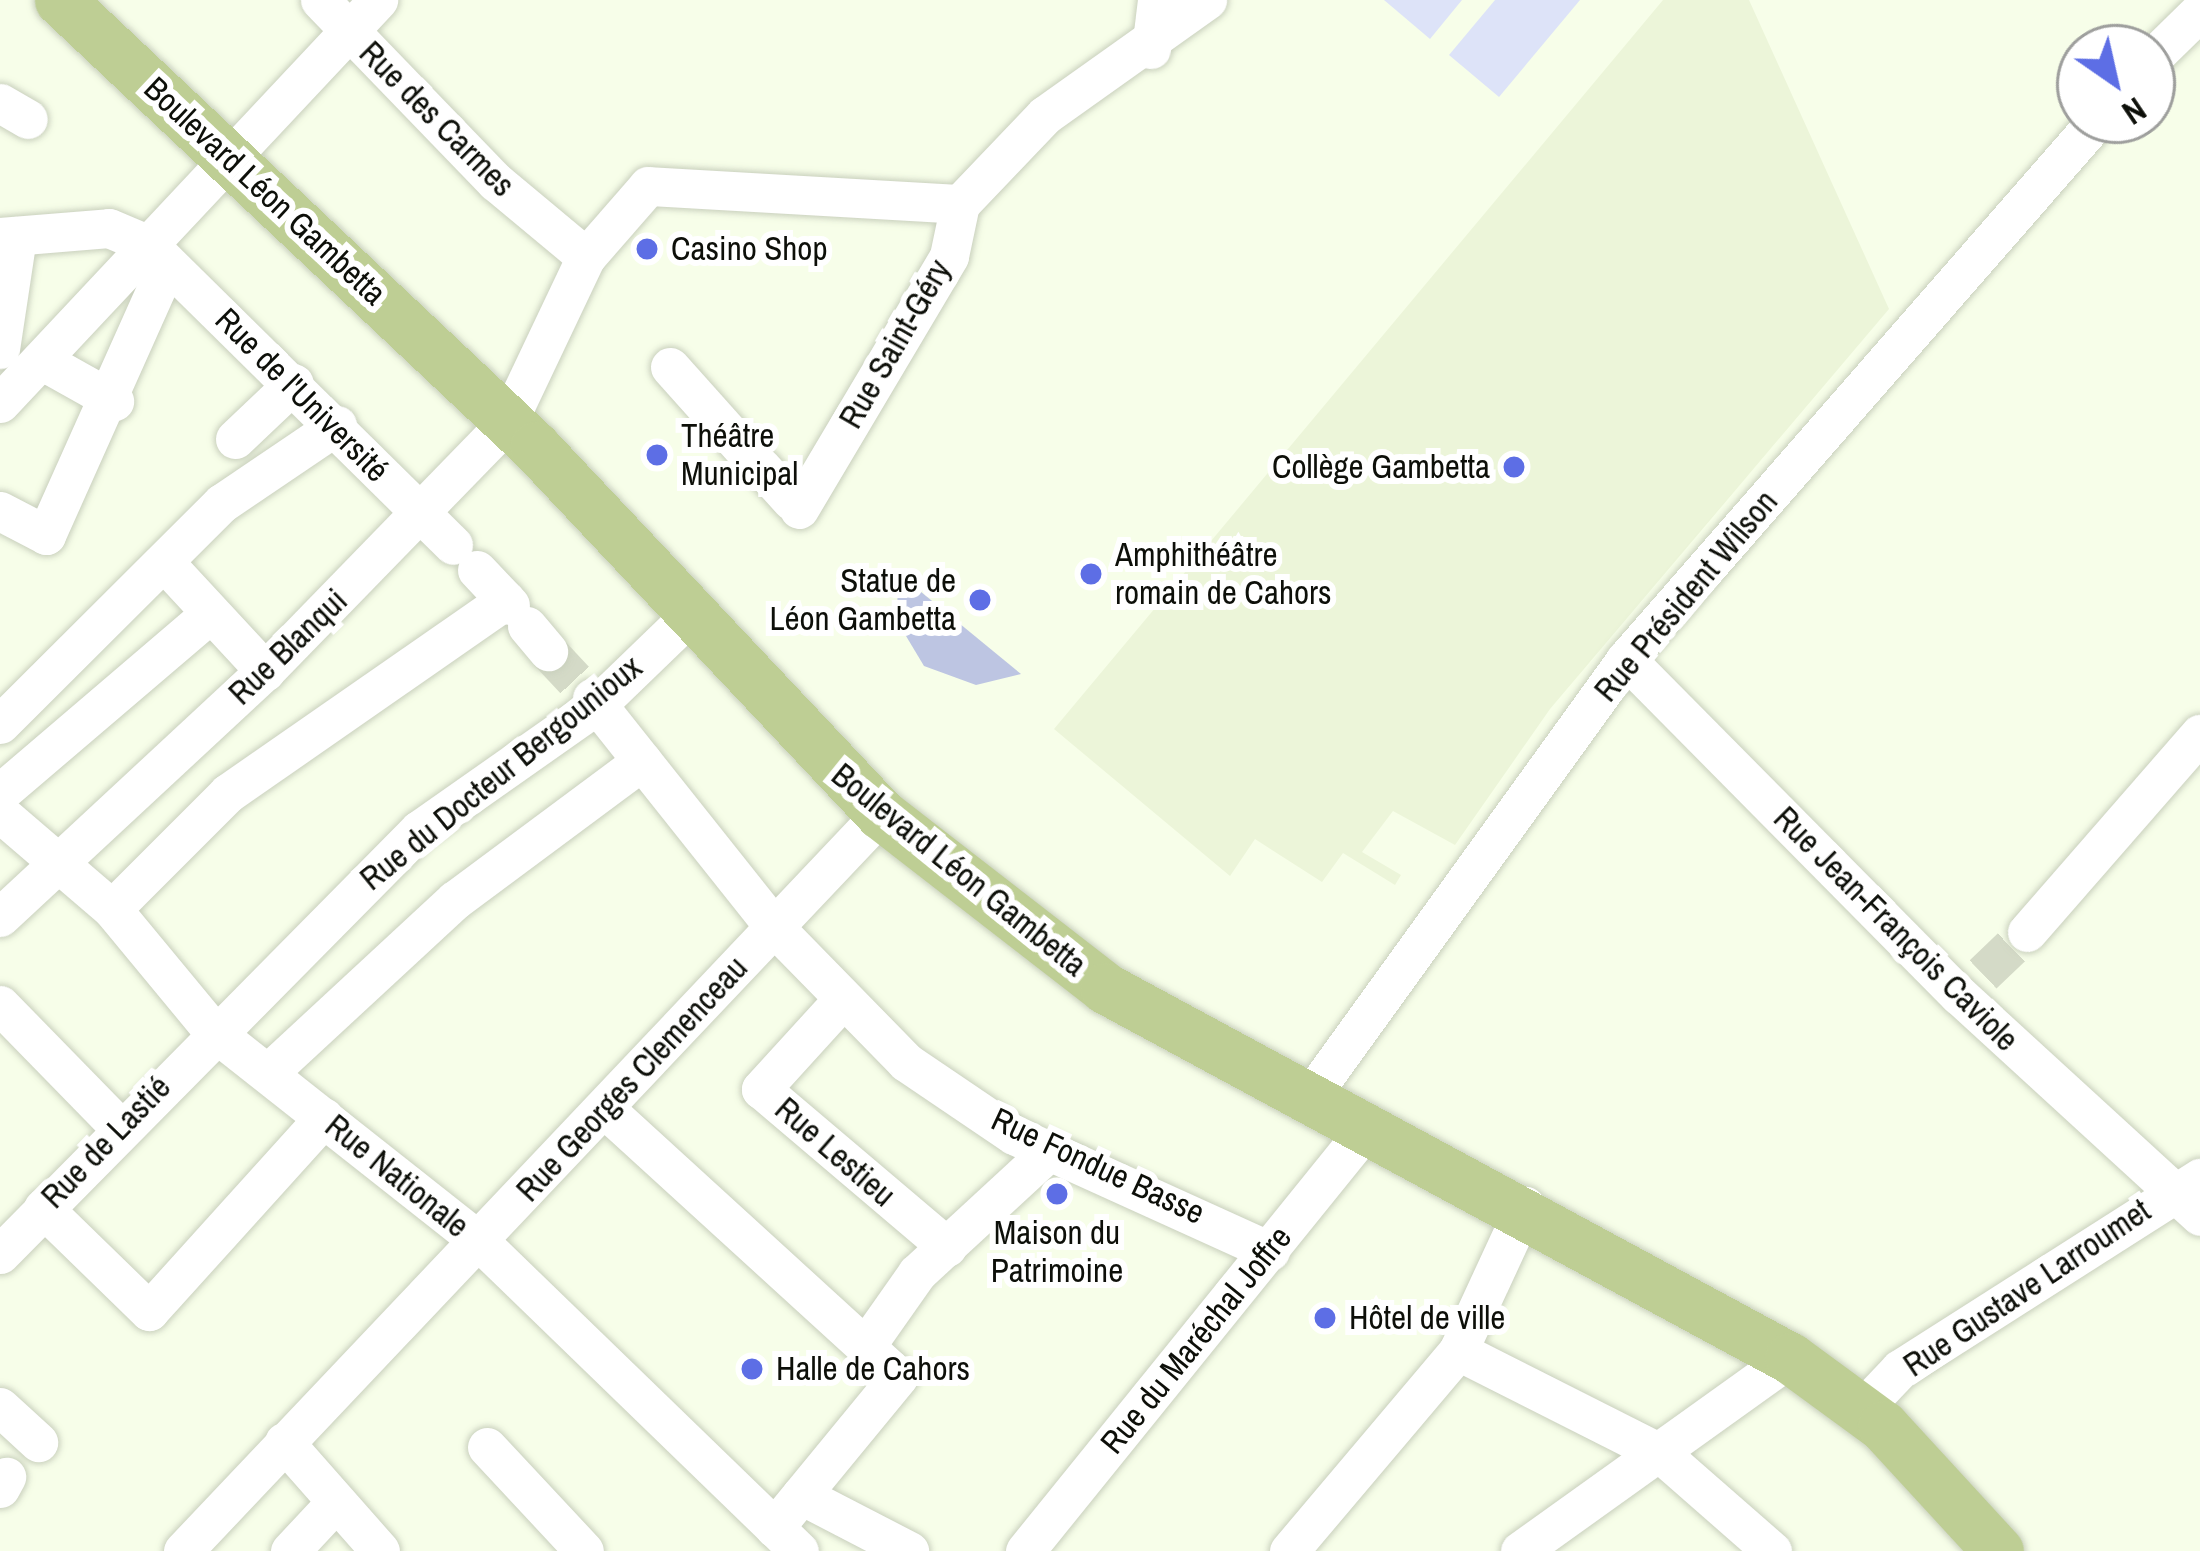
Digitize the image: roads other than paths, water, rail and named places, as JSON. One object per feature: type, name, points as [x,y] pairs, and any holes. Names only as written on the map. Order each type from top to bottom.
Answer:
[{"type":"main road","name":"Boulevard Léon Gambetta","points":[[60,0],[508,422],[687,618],[881,814],[1105,988],[1366,1129],[1525,1207],[1790,1358],[1862,1409],[1998,1551]]},
{"type":"street","name":"Rue des Carmes","points":[[320,0],[572,246]]},
{"type":"street","points":[[0,404],[41,360],[158,254],[230,157],[378,0]]},
{"type":"street","points":[[1151,49],[1157,0]]},
{"type":"street","name":"Rue Saint-Géry","points":[[670,367],[795,504],[949,256],[960,204],[1045,115],[1151,49],[1207,0]]},
{"type":"street","name":"Rue Président Wilson","points":[[1309,1098],[1626,659],[2076,144]]},
{"type":"street","name":"Rue Blanqui","points":[[0,917],[266,671],[508,422],[572,246],[654,178],[960,204]]},
{"type":"street","points":[[0,349],[8,236],[110,228],[158,254]]},
{"type":"street","points":[[0,511],[46,535],[114,401],[158,254]]},
{"type":"street","name":"Rue de l'Université","points":[[112,909],[228,793],[523,621],[337,425],[158,254]]},
{"type":"street","points":[[41,360],[114,401]]},
{"type":"street","points":[[235,439],[294,382]]},
{"type":"street","points":[[0,724],[221,503],[337,425]]},
{"type":"street","points":[[164,562],[266,671]]},
{"type":"street","points":[[0,793],[212,613]]},
{"type":"street","name":"Rue du Docteur Bergounioux","points":[[213,1031],[419,830],[595,701],[687,618]]},
{"type":"street","name":"Rue Jean-François Caviole","points":[[1626,659],[2190,1196]]},
{"type":"street","points":[[595,701],[774,927]]},
{"type":"street","points":[[2027,932],[2200,734]]},
{"type":"street","points":[[269,1072],[455,900],[642,761]]},
{"type":"street","name":"Rue Nationale","points":[[0,813],[112,909],[213,1031],[480,1242],[788,1544]]},
{"type":"street","name":"Rue Georges Clemenceau","points":[[183,1551],[881,814]]},
{"type":"street","name":"Rue Fondue Basse","points":[[774,927],[906,1062],[1049,1151],[1270,1251]]},
{"type":"street","name":"Rue Lestieu","points":[[843,999],[761,1089],[946,1246]]},
{"type":"street","points":[[0,1005],[118,1126]]},
{"type":"street","name":"Rue de Lastié","points":[[0,1254],[213,1031]]},
{"type":"street","points":[[605,1109],[898,1377],[801,1495],[788,1544]]},
{"type":"street","points":[[43,1208],[148,1311],[324,1117]]},
{"type":"street","name":"Rue du Maréchal Joffre","points":[[1025,1551],[1366,1129]]},
{"type":"street","points":[[865,1347],[946,1246],[1049,1151]]},
{"type":"street","name":"Rue Gustave Larroumet","points":[[1862,1409],[1900,1369],[2190,1196]]},
{"type":"street","points":[[1289,1551],[1457,1351],[1525,1207]]},
{"type":"street","points":[[1457,1351],[1660,1454],[1772,1551]]},
{"type":"street","points":[[1520,1551],[1790,1358]]},
{"type":"street","points":[[0,1407],[38,1442]]},
{"type":"street","points":[[284,1442],[380,1551]]},
{"type":"street","points":[[487,1447],[584,1551]]},
{"type":"street","points":[[801,1495],[909,1551]]},
{"type":"street","points":[[290,1551],[334,1504]]},
{"type":"tunnel","points":[[548,651],[592,698]]},
{"type":"tunnel","points":[[1983,974],[2027,932]]},
{"type":"place","name":"Casino Shop","points":[[647,249]]},
{"type":"place","name":"Théâtre Municipal","points":[[657,455]]},
{"type":"place","name":"Collège Gambetta","points":[[1514,467]]},
{"type":"place","name":"Amphithéâtre romain de Cahors","points":[[1091,574]]},
{"type":"place","name":"Statue de Léon Gambetta","points":[[980,600]]},
{"type":"place","name":"Maison du Patrimoine","points":[[1057,1194]]},
{"type":"place","name":"Hôtel de ville","points":[[1325,1318]]},
{"type":"place","name":"Halle de Cahors","points":[[752,1369]]}]
